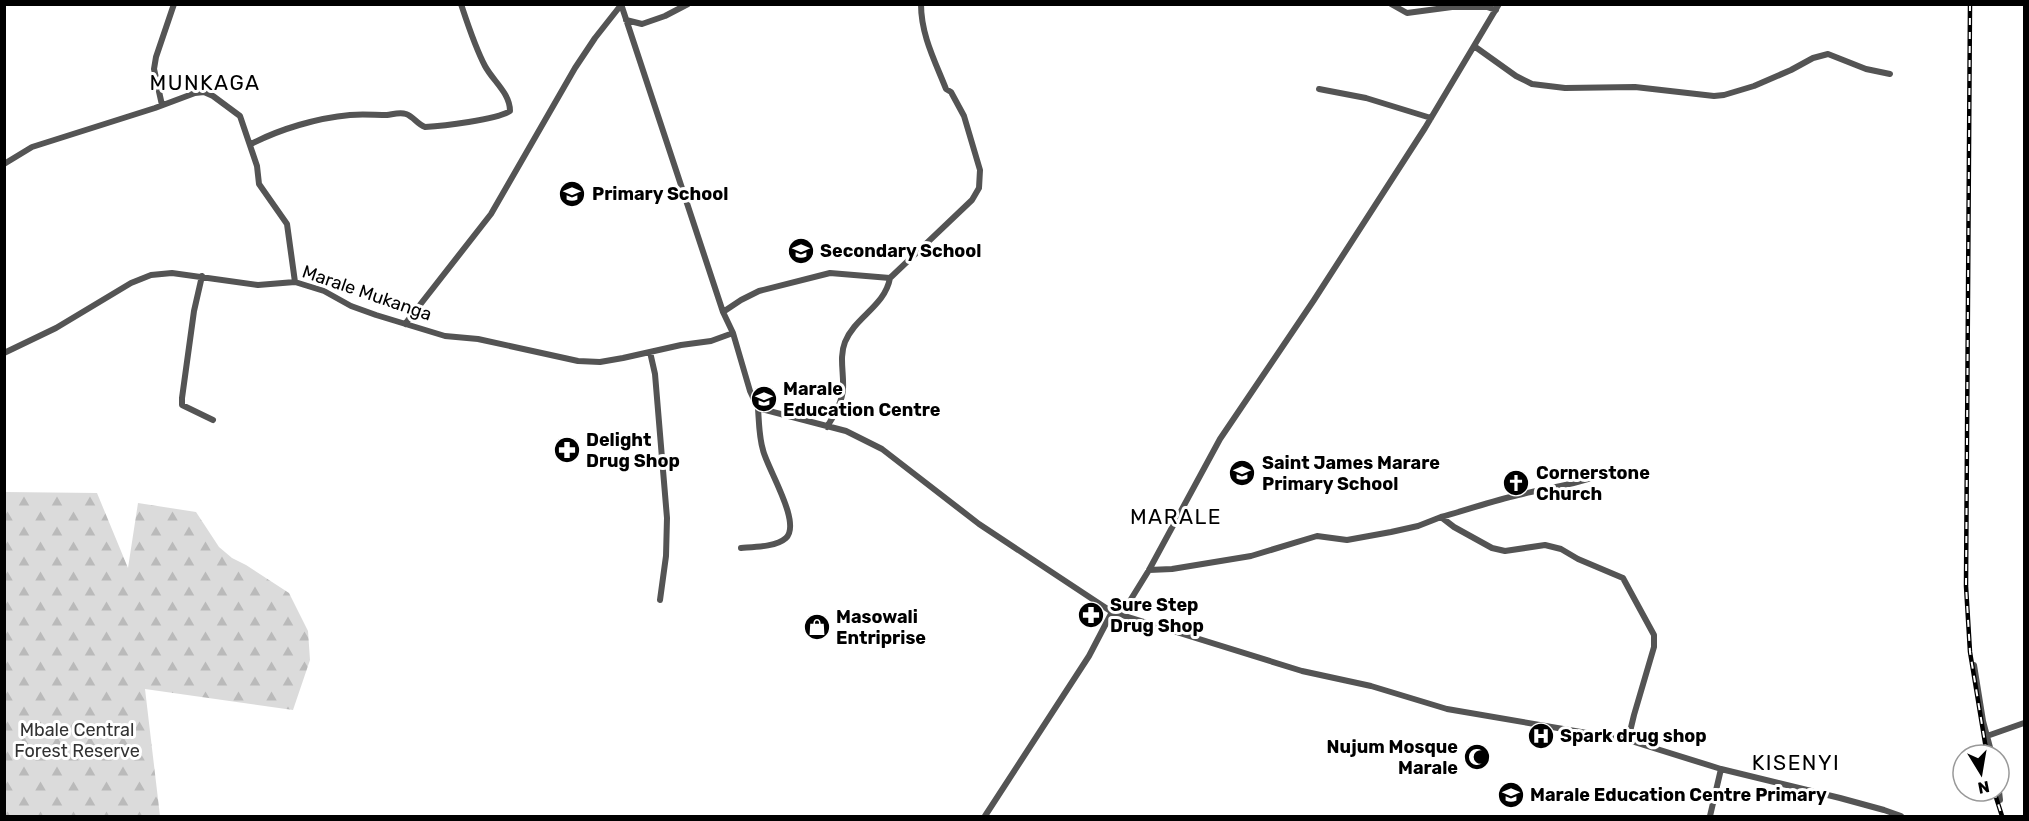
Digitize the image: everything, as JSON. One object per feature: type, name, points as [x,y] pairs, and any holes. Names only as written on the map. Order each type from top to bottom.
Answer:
[{"type":"street","points":[[162,105],[154,69],[174,4]]},
{"type":"street","points":[[251,144],[298,126],[352,114],[408,114],[425,127],[490,117],[510,111],[508,99],[486,67],[461,4]]},
{"type":"street","points":[[626,20],[642,24],[665,16],[688,4]]},
{"type":"street","points":[[827,427],[841,398],[842,356],[845,342],[863,316],[881,299],[890,278],[972,201],[981,182],[980,170],[964,116],[951,92],[946,89],[930,51],[921,21],[921,4]]},
{"type":"street","points":[[1391,4],[1407,13],[1452,7],[1498,7]]},
{"type":"street","points":[[621,5],[723,312],[734,333],[750,391],[758,408],[762,448],[783,497],[790,526],[786,538],[777,543],[741,548]]},
{"type":"street","points":[[405,324],[491,214],[575,68],[621,5]]},
{"type":"street","points":[[985,816],[1089,656],[1112,612],[1128,604],[1221,439],[1431,118],[1498,7]]},
{"type":"street","points":[[1474,46],[1516,76],[1532,84],[1565,88],[1635,87],[1714,96],[1724,95],[1754,86],[1813,58],[1828,54],[1866,69],[1890,74]]},
{"type":"street","points":[[1319,89],[1366,98],[1431,118]]},
{"type":"street","points":[[4,164],[32,147],[204,92],[240,116],[251,144],[259,184],[287,224],[295,282]]},
{"type":"street","name":"Marale Mukanga","points":[[4,353],[56,328],[131,284],[151,275],[172,273],[258,285],[295,282],[324,291],[351,306],[445,336],[478,339],[578,361],[600,362],[711,341],[734,333]]},
{"type":"street","points":[[723,312],[759,291],[830,273],[890,278]]},
{"type":"street","points":[[202,276],[194,311],[182,405],[213,420]]},
{"type":"street","points":[[650,352],[655,374],[667,518],[666,556],[660,600]]},
{"type":"street","points":[[758,408],[846,431],[882,449],[979,524],[1112,612],[1302,671],[1371,686],[1447,709],[1628,740],[1721,769],[1840,798],[1901,816]]},
{"type":"street","points":[[1149,570],[1172,569],[1251,556],[1317,536],[1347,540],[1391,532],[1518,495],[1578,483],[1613,469]]},
{"type":"street","points":[[1441,517],[1492,548],[1505,551],[1545,545],[1561,549],[1578,559],[1623,578],[1654,634],[1654,647],[1628,740]]},
{"type":"street","points":[[1974,665],[1989,743]]},
{"type":"street","points":[[1987,736],[2025,723]]},
{"type":"street","points":[[1710,816],[1721,769]]},
{"type":"green space","name":"Mbale Central Forest Reserve","points":[[5,492],[97,493],[128,568],[138,503],[196,512],[219,547],[232,558],[289,593],[308,631],[310,660],[293,710],[145,689],[160,816],[5,816]]},
{"type":"railway","points":[[1970,4],[1966,586],[1970,652],[1985,743]]},
{"type":"railway","points":[[1998,803],[2002,816]]},
{"type":"place","name":"Primary School","points":[[572,194]]},
{"type":"place","name":"Secondary School","points":[[801,251]]},
{"type":"place","name":"Marale Education Centre","points":[[764,399]]},
{"type":"place","name":"Delight Drug Shop","points":[[567,450]]},
{"type":"place","name":"Saint James Marare Primary School","points":[[1242,473]]},
{"type":"place","name":"Cornerstone Church","points":[[1516,483]]},
{"type":"place","name":"Sure Step Drug Shop","points":[[1091,615]]},
{"type":"place","name":"Masowali Entriprise","points":[[817,627]]},
{"type":"place","name":"Spark drug shop","points":[[1541,736]]},
{"type":"place","name":"Nujum Mosque Marale","points":[[1477,757]]},
{"type":"place","name":"Marale Education Centre Primary","points":[[1511,795]]},
{"type":"district","name":"MUNKAGA","points":[[205,83]]},
{"type":"district","name":"MARALE","points":[[1176,517]]},
{"type":"district","name":"KISENYI","points":[[1796,763]]}]
